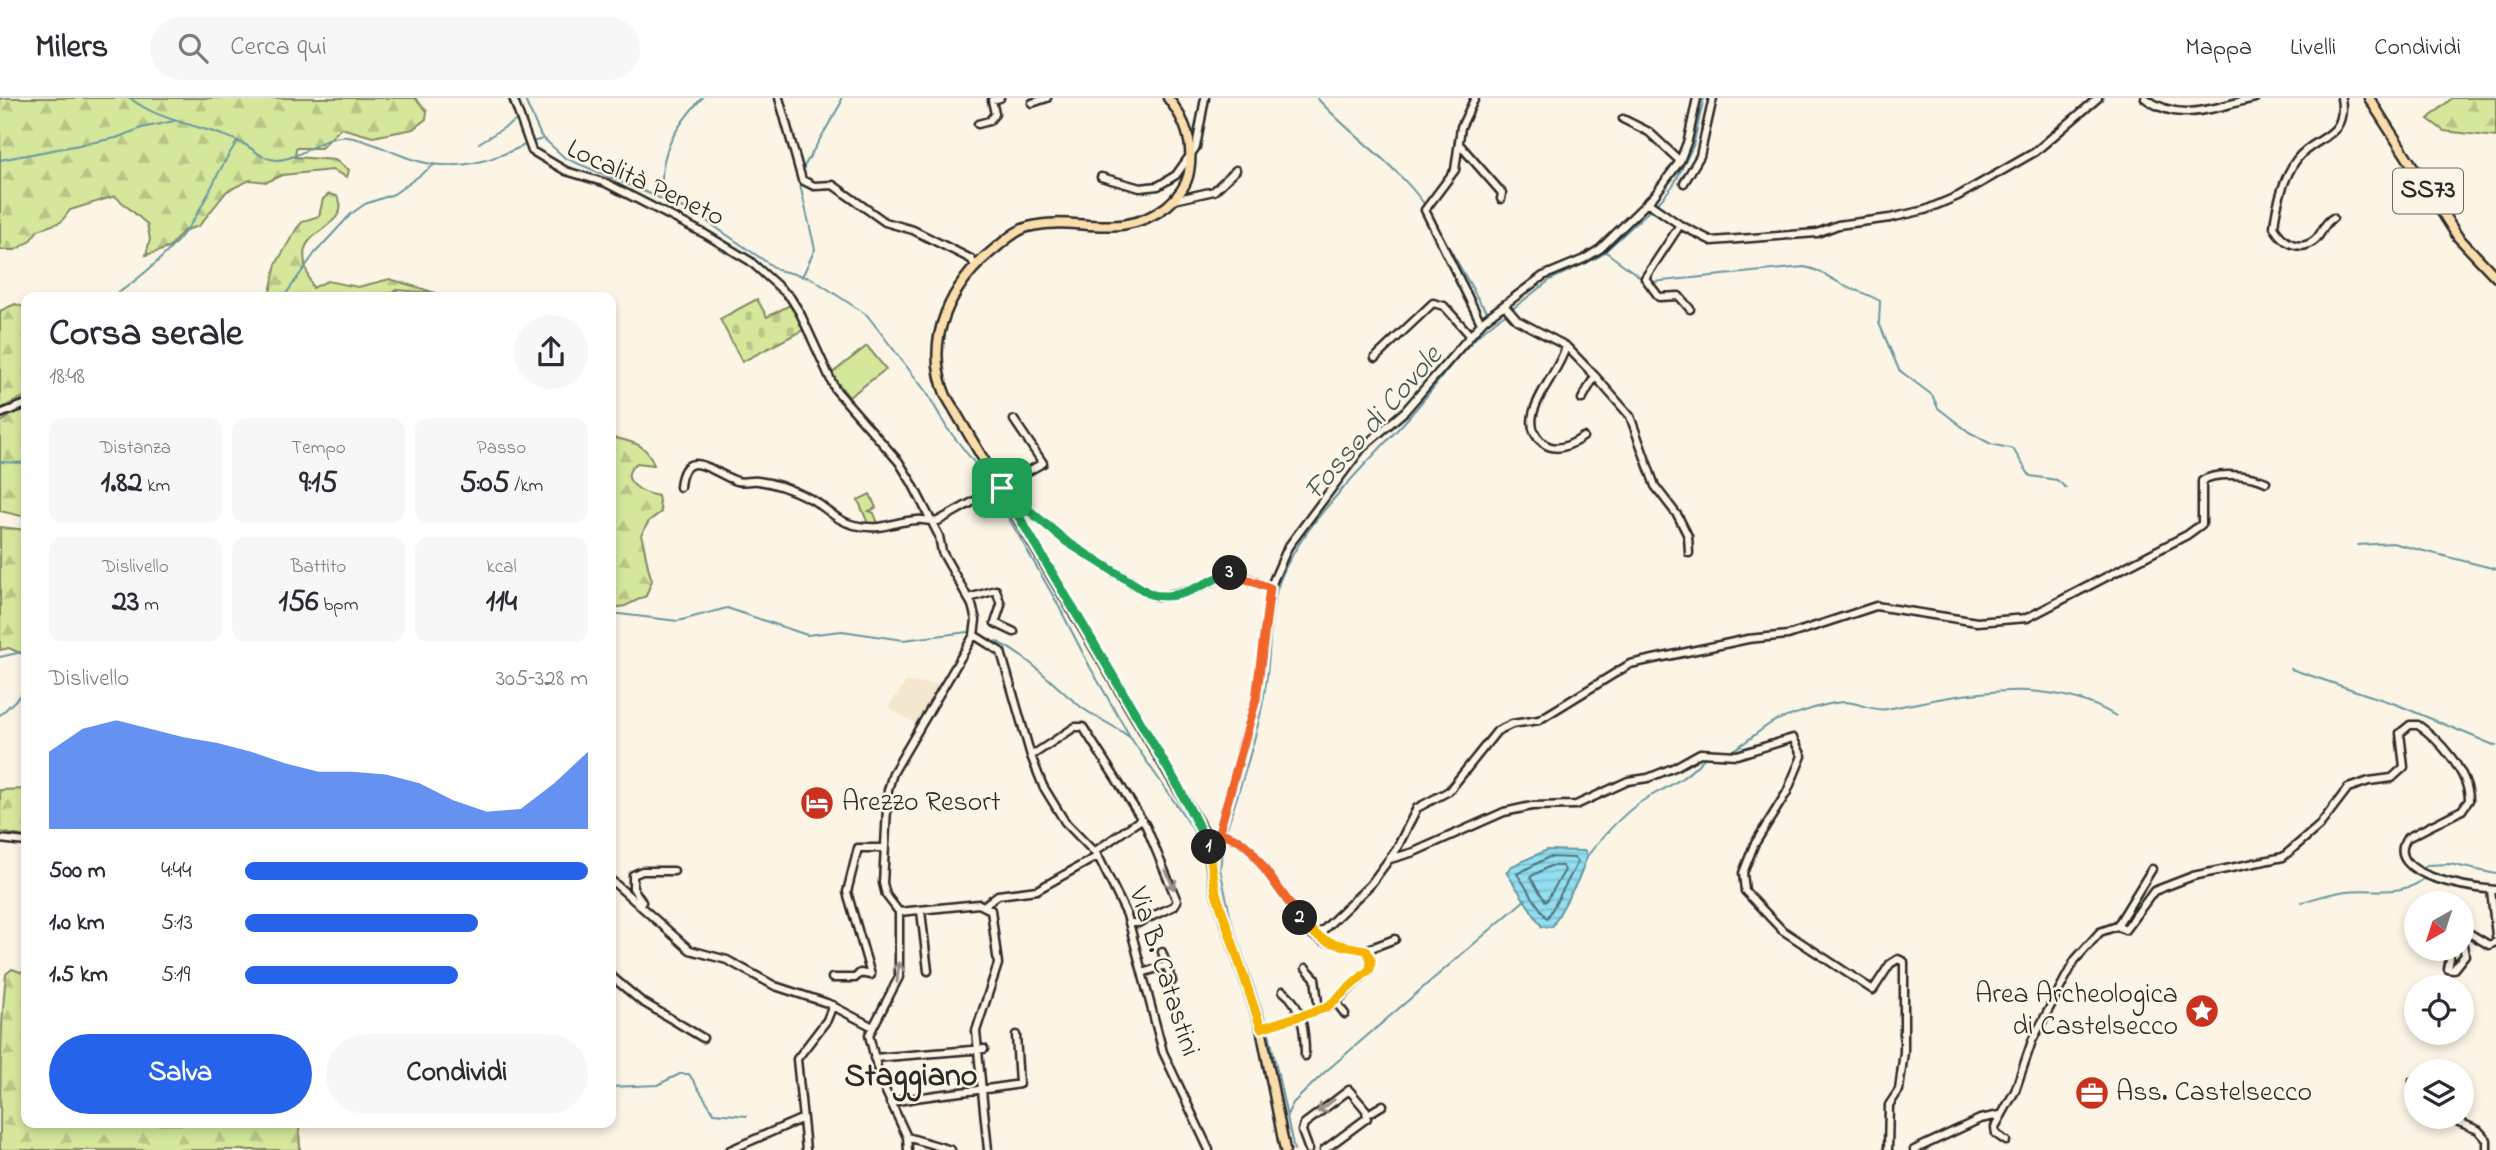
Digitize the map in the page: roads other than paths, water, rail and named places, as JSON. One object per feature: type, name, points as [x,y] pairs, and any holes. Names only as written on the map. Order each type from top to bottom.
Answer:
[{"type":"main road","points":[[1168,98],[1189,131],[1192,156],[1188,180],[1174,200],[1155,215],[1132,224],[1030,226],[1011,236],[962,279],[949,307],[937,349],[938,371],[946,396],[997,491],[1203,830],[1210,852],[1216,893],[1261,1028],[1285,1150]]},
{"type":"main road","name":"SS73","points":[[2369,98],[2458,237],[2496,277]]},
{"type":"street","name":"Località Peneto","points":[[513,98],[531,151],[566,171],[606,183],[677,218],[729,247],[772,278],[800,313],[835,389],[899,462],[939,536],[942,552],[969,597]]},
{"type":"street","points":[[779,98],[802,180],[814,186],[833,185],[885,222],[920,233],[971,259],[975,265]]},
{"type":"street","points":[[978,124],[989,121],[995,114],[992,100],[1000,98]]},
{"type":"street","points":[[1032,103],[1047,98]]},
{"type":"street","points":[[1101,177],[1130,187],[1150,188],[1176,175],[1192,156],[1205,98]]},
{"type":"street","points":[[1475,98],[1461,127],[1455,170],[1425,211],[1481,323]]},
{"type":"street","points":[[1210,852],[1220,833],[1256,699],[1270,588],[1288,547],[1362,448],[1405,411],[1481,323],[1508,310],[1544,276],[1584,260],[1600,249],[1652,205],[1680,161],[1688,140],[1697,98]]},
{"type":"street","points":[[1684,183],[1700,156],[1713,98]]},
{"type":"street","points":[[1652,205],[1680,225],[1712,241],[1817,233],[1838,225],[1890,218],[1925,209],[1958,196],[2035,152],[2098,98]]},
{"type":"street","points":[[2145,98],[2162,108],[2199,113],[2255,98]]},
{"type":"street","points":[[2333,218],[2326,221],[2315,240],[2300,246],[2286,242],[2274,227],[2297,158],[2337,128],[2341,119],[2341,98]]},
{"type":"street","points":[[1623,119],[1649,132],[1680,161]]},
{"type":"street","points":[[1459,145],[1502,193],[1501,199]]},
{"type":"street","points":[[1174,200],[1214,191],[1236,170]]},
{"type":"street","points":[[1680,225],[1645,278],[1658,297],[1679,296],[1690,309]]},
{"type":"street","points":[[1375,358],[1433,303],[1444,306],[1470,334]]},
{"type":"street","points":[[1508,310],[1566,346],[1630,416],[1655,486],[1678,516],[1688,536],[1689,553]]},
{"type":"street","points":[[1566,346],[1544,393],[1533,405],[1533,429],[1551,447],[1561,448],[1583,437]]},
{"type":"street","points":[[1582,399],[1595,376]]},
{"type":"street","points":[[0,414],[21,406]]},
{"type":"street","points":[[680,487],[681,478],[689,468],[698,464],[707,465],[738,482],[777,485],[809,498],[852,524],[880,529],[919,519],[932,522],[950,517],[1043,463],[1014,421]]},
{"type":"street","points":[[1316,937],[1370,884],[1390,859],[1417,808],[1449,791],[1497,731],[1512,724],[1539,720],[1630,664],[1748,639],[1788,635],[1876,606],[1977,622],[2026,618],[2187,535],[2202,524],[2202,481],[2206,478],[2228,476],[2266,482]]},
{"type":"street","points":[[997,491],[1067,542],[1157,597],[1191,591],[1233,572],[1270,588]]},
{"type":"street","points":[[939,536],[950,517]]},
{"type":"street","points":[[908,1150],[906,1137],[874,1058],[869,1035],[871,1026],[898,983],[899,912],[884,890],[888,790],[893,773],[974,635],[976,620],[969,597],[996,590],[1001,605],[995,623],[1014,632]]},
{"type":"street","name":"Via B. Catastini","points":[[974,635],[1001,652],[1031,756],[1054,805],[1096,854],[1115,887],[1130,923],[1132,940],[1144,972],[1149,1004],[1163,1052],[1209,1150]]},
{"type":"street","points":[[2117,926],[2125,930],[2154,891],[2173,882],[2261,863],[2292,852],[2319,826],[2348,789],[2398,775],[2404,767],[2400,733],[2410,725],[2418,724],[2431,735],[2466,782],[2469,800],[2462,810],[2407,838],[2402,846],[2403,856],[2407,864],[2421,874],[2494,890],[2496,936]]},
{"type":"street","points":[[1031,756],[1075,727],[1083,727],[1140,820],[1156,848],[1177,901],[1174,906],[1130,923]]},
{"type":"street","points":[[1390,859],[1414,852],[1504,813],[1532,806],[1576,805],[1628,781],[1648,778],[1675,767],[1700,753],[1737,755],[1793,738],[1802,756],[1787,792],[1754,845],[1743,873],[1745,891],[1782,930],[1873,990],[1890,964],[1898,959],[1904,962],[1904,1052],[1899,1090],[1889,1105],[1888,1150]]},
{"type":"street","points":[[899,912],[985,905],[998,895],[1037,890],[1096,854],[1140,820]]},
{"type":"street","points":[[1220,833],[1231,836],[1250,849],[1316,937],[1366,950],[1395,939]]},
{"type":"street","points":[[0,839],[21,841]]},
{"type":"street","points":[[832,978],[855,978],[860,972],[871,975],[847,892],[858,848],[885,848]]},
{"type":"street","points":[[2006,1141],[1996,1134],[1994,1127],[2015,1091],[2032,1041],[2075,960],[2100,932],[2117,926],[2152,869]]},
{"type":"street","points":[[632,879],[642,872],[674,871]]},
{"type":"street","points":[[624,874],[632,879],[634,892],[653,916]]},
{"type":"street","points":[[616,884],[690,950],[727,960],[775,986],[833,1005],[871,1026]]},
{"type":"street","points":[[985,905],[993,916],[998,964],[978,1022],[988,1150]]},
{"type":"street","points":[[921,911],[928,971]]},
{"type":"street","points":[[2474,936],[2489,946],[2496,942]]},
{"type":"street","points":[[1261,1028],[1336,1002],[1370,969],[1371,960],[1366,950]]},
{"type":"street","points":[[1163,952],[1172,981]]},
{"type":"street","points":[[2449,961],[2448,969],[2453,970],[2460,961]]},
{"type":"street","points":[[1144,972],[1167,965]]},
{"type":"street","points":[[1306,968],[1315,978],[1319,1010]]},
{"type":"street","points":[[616,980],[641,1001],[703,1038]]},
{"type":"street","points":[[1283,991],[1294,999],[1300,1016],[1305,1031],[1305,1056]]},
{"type":"street","points":[[1336,1002],[1345,1014]]},
{"type":"street","points":[[806,1150],[797,1059],[827,1020],[833,1005]]},
{"type":"street","points":[[890,1103],[914,1097],[982,1091],[1018,1084],[1016,1035]]},
{"type":"street","points":[[874,1058],[981,1049]]},
{"type":"street","points":[[1309,1150],[1302,1131],[1304,1124],[1347,1090],[1352,1092],[1368,1114]]},
{"type":"street","points":[[1324,1150],[1383,1105]]},
{"type":"street","points":[[1914,1150],[1980,1119],[2000,1115]]},
{"type":"street","points":[[730,1150],[801,1119]]},
{"type":"street","points":[[2474,1128],[2487,1140],[2487,1150]]},
{"type":"street","points":[[906,1137],[951,1150]]},
{"type":"water","points":[[1547,850],[1585,851],[1587,857],[1578,880],[1552,927],[1542,927],[1506,872],[1512,866]]},
{"type":"waterway","points":[[130,98],[156,113],[244,144],[272,160],[295,156],[339,137],[362,140],[435,165],[481,161],[527,144]]},
{"type":"waterway","points":[[524,98],[541,136],[565,158],[695,213],[778,270],[811,278],[867,315],[927,393],[947,428],[984,475],[1132,740],[1191,826],[1207,858]]},
{"type":"waterway","points":[[663,196],[663,167],[670,142],[702,98]]},
{"type":"waterway","points":[[802,170],[841,103],[841,98]]},
{"type":"waterway","points":[[1317,98],[1387,163],[1425,205]]},
{"type":"waterway","name":"Fosso di Covole","points":[[1511,310],[1550,280],[1600,256],[1662,199],[1674,184],[1693,146],[1704,98]]},
{"type":"waterway","points":[[479,143],[517,120]]},
{"type":"waterway","points":[[0,160],[116,138],[142,128],[174,121]]},
{"type":"waterway","points":[[532,142],[543,139]]},
{"type":"waterway","points":[[119,292],[157,262],[186,230],[237,142]]},
{"type":"waterway","points":[[287,292],[315,253],[351,214],[365,204],[394,194],[434,165]]},
{"type":"waterway","points":[[797,172],[815,249],[802,277]]},
{"type":"waterway","points":[[1428,210],[1481,304],[1489,313]]},
{"type":"waterway","points":[[1606,252],[1644,280]]},
{"type":"waterway","points":[[1652,282],[1804,267],[1876,299],[1880,301],[1879,323],[1899,370],[1932,395],[1938,408],[1969,432],[1991,444],[2013,449],[2030,476],[2057,480],[2066,488]]},
{"type":"waterway","name":"Fosso di Covole","points":[[1226,831],[1259,721],[1266,683],[1273,608],[1279,583],[1289,561],[1302,539],[1336,496],[1409,417],[1467,347],[1507,313]]},
{"type":"waterway","points":[[0,462],[21,463]]},
{"type":"waterway","points":[[2358,545],[2392,543],[2496,569]]},
{"type":"waterway","points":[[616,614],[678,621],[727,608],[807,635],[842,631],[903,640],[968,632]]},
{"type":"waterway","points":[[996,641],[1032,664],[1081,707],[1132,739]]},
{"type":"waterway","points":[[0,657],[21,652]]},
{"type":"waterway","points":[[2291,669],[2398,705],[2496,746]]},
{"type":"waterway","points":[[1729,752],[1777,720],[1845,702],[1882,710],[1974,694],[2033,691],[2062,695],[2089,703],[2116,716]]},
{"type":"waterway","points":[[0,715],[21,695]]},
{"type":"waterway","points":[[1588,855],[1607,832],[1631,810],[1685,776],[1705,757]]},
{"type":"waterway","name":"Fosso di Covole","points":[[1220,869],[1224,837]]},
{"type":"waterway","points":[[1214,864],[1220,869],[1232,924],[1266,1023]]},
{"type":"waterway","points":[[2423,869],[2427,865],[2450,864],[2496,874]]},
{"type":"waterway","points":[[2302,902],[2346,891],[2408,887],[2426,877]]},
{"type":"waterway","points":[[1287,1115],[1293,1103],[1325,1072],[1526,899]]},
{"type":"waterway","points":[[1268,1028],[1294,1150]]},
{"type":"waterway","points":[[616,1087],[657,1085],[680,1074],[689,1074],[714,1113],[747,1116]]},
{"type":"place","name":"Arezzo Resort","points":[[817,803]]},
{"type":"place","name":"Area Archeologica di Castelsecco","points":[[2202,1011]]},
{"type":"place","name":"Ass. Castelsecco","points":[[2092,1093]]},
{"type":"district","name":"Staggiano","points":[[911,1077]]}]
